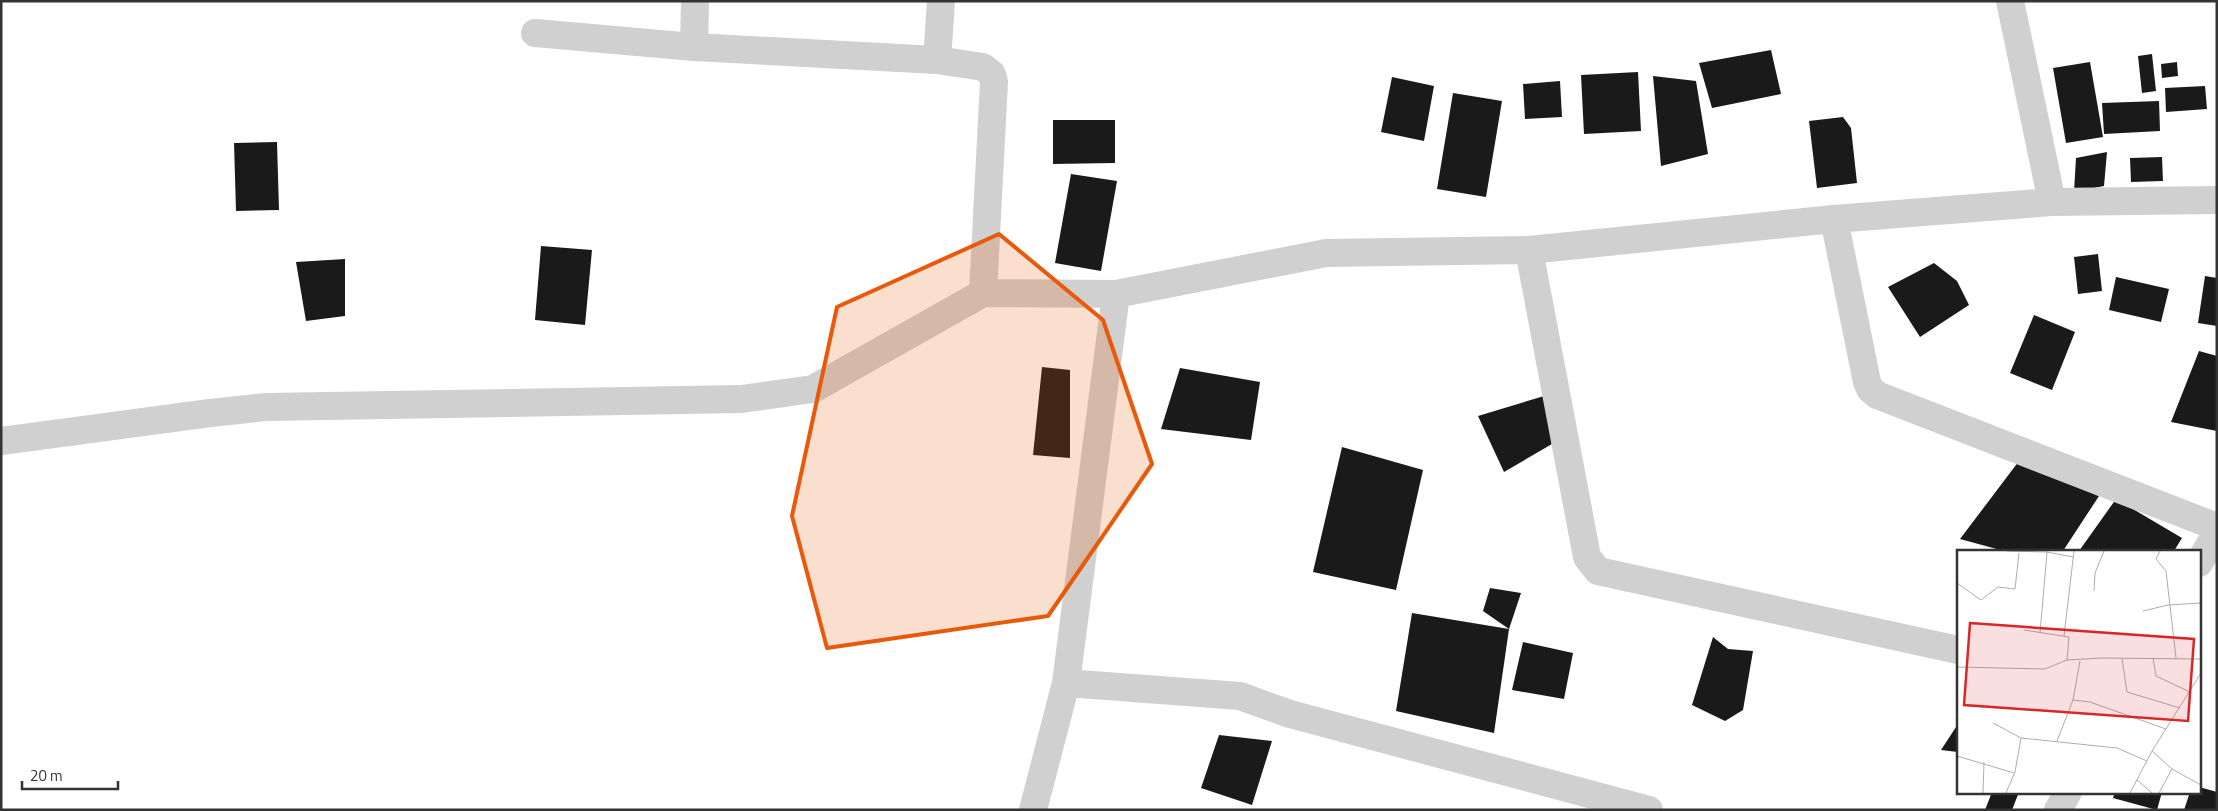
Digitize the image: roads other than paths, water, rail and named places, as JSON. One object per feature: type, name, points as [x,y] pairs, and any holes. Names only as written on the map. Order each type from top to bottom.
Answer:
[{"type":"street","points":[[694,47],[695,1]]},
{"type":"street","points":[[937,60],[941,1]]},
{"type":"street","points":[[2010,1],[2052,202]]},
{"type":"street","points":[[535,34],[694,47],[937,60],[983,67],[992,74],[994,82],[983,293]]},
{"type":"street","points":[[1,441],[266,407],[731,399],[775,396],[813,389],[983,293],[1116,294],[1326,253],[1529,250],[1834,219],[2052,202],[2217,200]]},
{"type":"street","points":[[1834,219],[1867,382],[1877,395],[2217,527]]},
{"type":"street","points":[[1529,250],[1587,557],[1598,571],[1957,650]]},
{"type":"street","points":[[1033,810],[1066,683],[1116,294]]},
{"type":"street","points":[[2200,561],[2217,532]]},
{"type":"street","points":[[1066,683],[1240,696],[1290,714],[1649,810]]},
{"type":"street","points":[[2058,810],[2067,794]]}]
